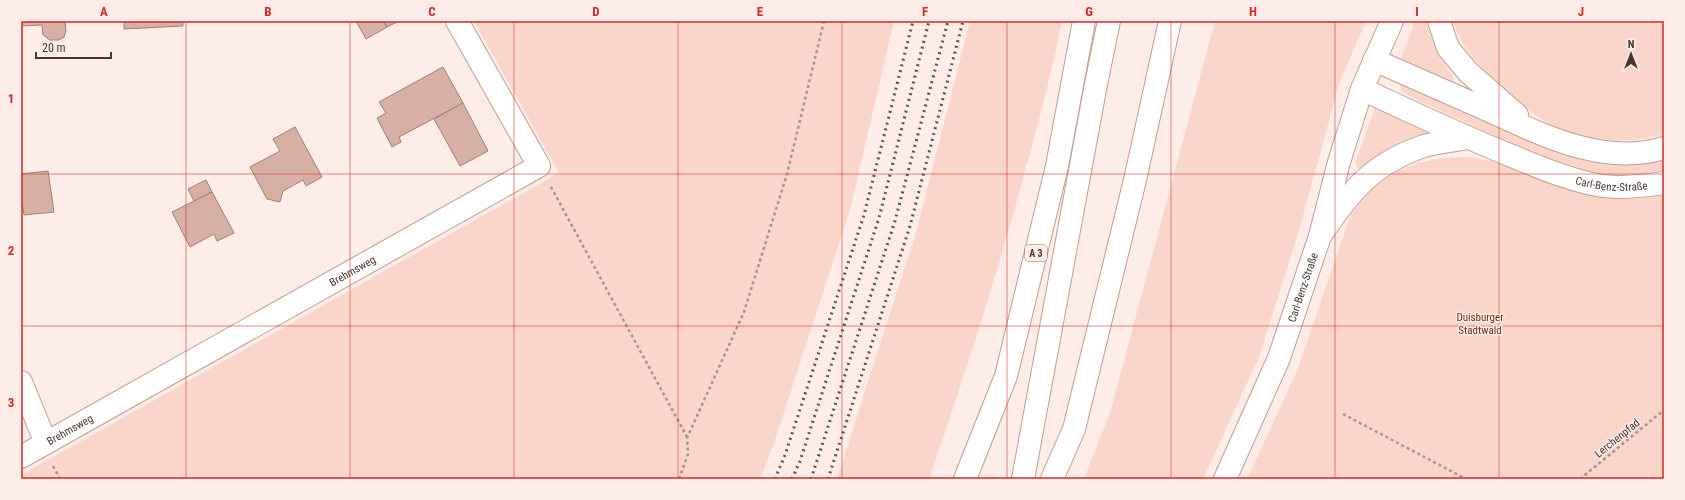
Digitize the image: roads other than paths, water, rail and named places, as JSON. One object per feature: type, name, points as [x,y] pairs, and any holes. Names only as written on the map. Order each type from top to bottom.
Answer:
[{"type":"main road","name":"Brehmsweg","points":[[21,457],[539,166],[457,21]]},
{"type":"main road","name":"A 3","points":[[966,479],[1006,376],[1057,166],[1084,21]]},
{"type":"main road","name":"A 3","points":[[1022,479],[1109,21]]},
{"type":"main road","points":[[1052,479],[1074,429],[1135,180],[1170,21]]},
{"type":"main road","name":"Carl-Benz-Straße","points":[[1225,479],[1279,358],[1320,236],[1338,162],[1362,89],[1392,21]]},
{"type":"main road","points":[[1439,21],[1448,48],[1468,72],[1491,94],[1538,132]]},
{"type":"main road","points":[[1374,60],[1538,132],[1569,144],[1604,152],[1629,153],[1656,151],[1664,148]]},
{"type":"main road","name":"Carl-Benz-Straße","points":[[1362,89],[1466,138],[1544,169],[1598,186],[1631,186],[1664,183]]},
{"type":"main road","points":[[1320,236],[1344,202],[1360,184],[1391,159],[1426,146],[1466,138]]},
{"type":"main road","points":[[21,382],[46,443]]},
{"type":"railway","points":[[775,479],[785,455],[864,215],[913,21]]},
{"type":"railway","points":[[792,479],[800,461],[879,218],[929,21]]},
{"type":"railway","points":[[811,479],[895,221],[948,21]]},
{"type":"railway","points":[[828,479],[910,226],[963,21]]},
{"type":"park label","name":"Duisburger Stadtwald","points":[[1480,323]]}]
